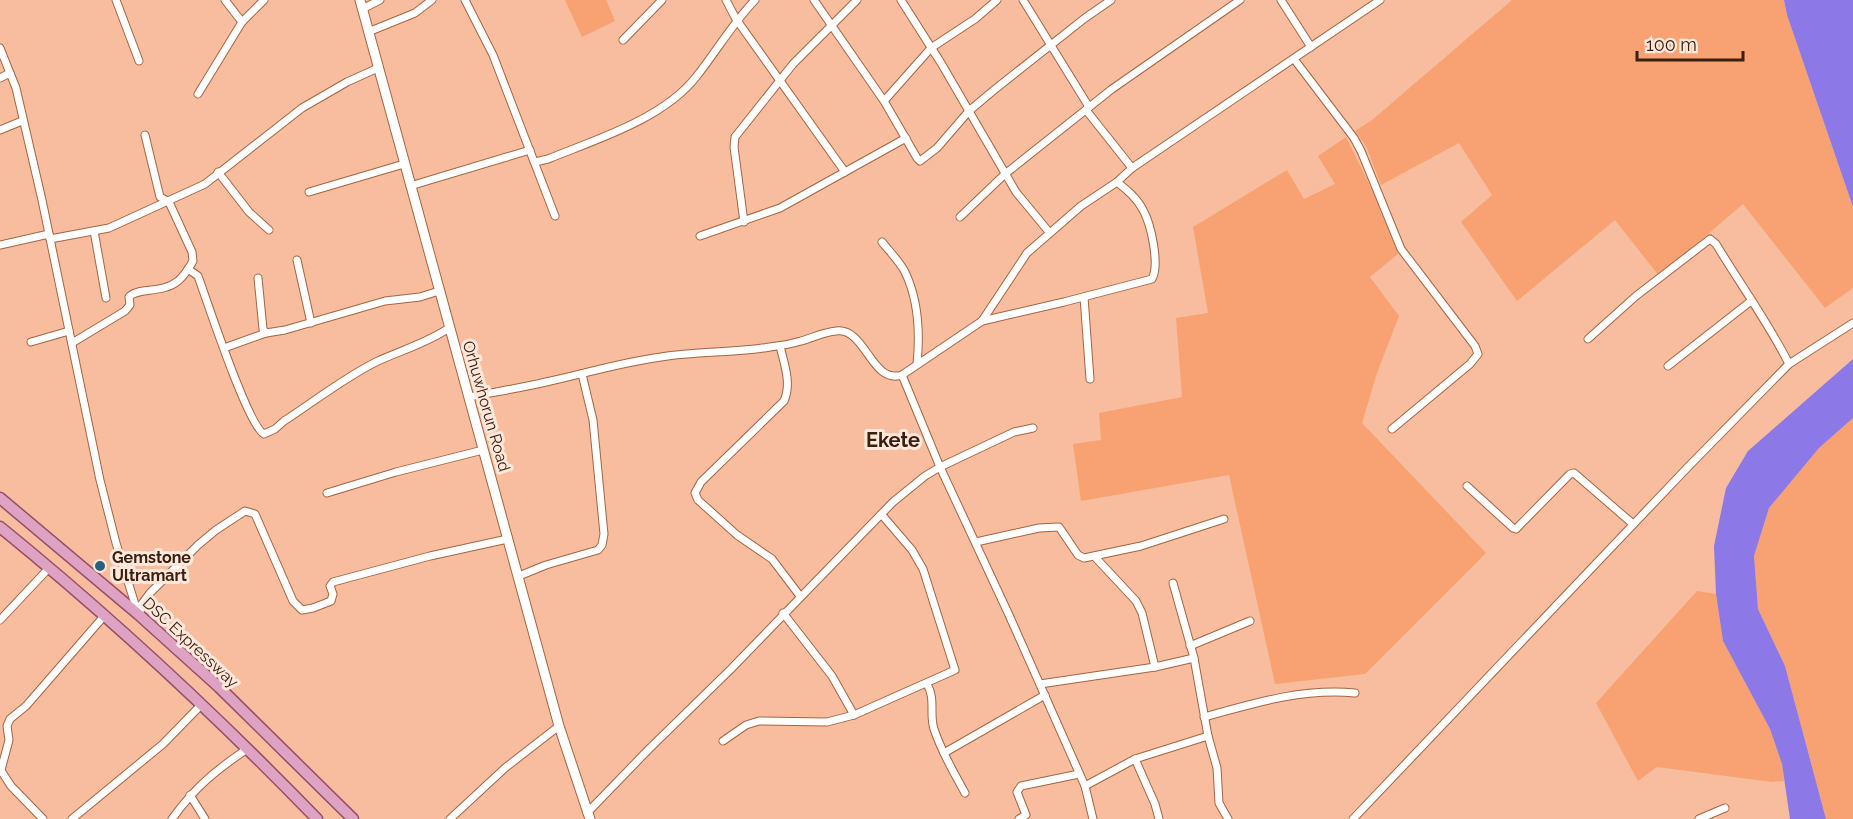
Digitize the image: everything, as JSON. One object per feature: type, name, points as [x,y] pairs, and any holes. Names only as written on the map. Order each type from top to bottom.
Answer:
[{"type":"main road","name":"DSC Expressway","points":[[0,498],[139,614],[219,687],[353,819]]},
{"type":"main road","points":[[0,527],[105,615],[202,704],[317,819]]},
{"type":"street","points":[[116,0],[139,61]]},
{"type":"street","points":[[225,0],[242,22]]},
{"type":"street","points":[[198,94],[242,22],[264,0]]},
{"type":"street","points":[[361,5],[380,0]]},
{"type":"street","points":[[368,32],[415,13],[432,0]]},
{"type":"street","points":[[465,0],[493,55],[555,216]]},
{"type":"street","points":[[623,40],[662,0]]},
{"type":"street","points":[[726,0],[736,19],[845,172]]},
{"type":"street","points":[[536,162],[600,138],[657,110],[676,97],[695,78],[736,19],[754,0]]},
{"type":"street","points":[[814,0],[884,101],[920,161],[925,159],[969,111],[1110,0]]},
{"type":"street","points":[[744,222],[734,140],[793,64],[857,0]]},
{"type":"street","points":[[901,0],[1016,192],[1049,232]]},
{"type":"street","points":[[884,101],[931,48],[997,0]]},
{"type":"street","points":[[1023,0],[1087,109],[1132,168]]},
{"type":"street","points":[[960,217],[1005,174],[1112,88],[1240,0]]},
{"type":"street","points":[[1281,0],[1311,47]]},
{"type":"street","points":[[470,397],[630,362],[689,353],[746,351],[780,346],[837,330],[849,332],[884,372],[896,377],[902,375],[982,321],[1027,253],[1081,206],[1118,182],[1132,168],[1380,0]]},
{"type":"street","name":"Orhuwhorun Road","points":[[361,5],[559,726],[588,816]]},
{"type":"street","points":[[0,48],[16,88],[102,489],[116,543],[139,614]]},
{"type":"street","points":[[1294,59],[1354,138],[1401,249],[1475,346],[1478,354],[1470,364],[1392,429]]},
{"type":"street","points":[[0,245],[109,228],[169,202],[205,184],[302,108],[347,82],[378,68]]},
{"type":"street","points":[[0,78],[10,73]]},
{"type":"street","points":[[0,130],[22,121]]},
{"type":"street","points":[[72,343],[125,311],[130,305],[129,297],[132,293],[159,290],[180,280],[193,261],[193,256],[169,202],[160,197],[145,135]]},
{"type":"street","points":[[700,236],[780,208],[906,138]]},
{"type":"street","points":[[410,186],[530,150]]},
{"type":"street","points":[[309,192],[404,164]]},
{"type":"street","points":[[218,172],[249,212],[269,230]]},
{"type":"street","points":[[982,321],[1152,279],[1155,273],[1152,235],[1143,208],[1118,182]]},
{"type":"street","points":[[94,231],[106,298]]},
{"type":"street","points":[[1588,339],[1636,296],[1710,239],[1716,244],[1772,331],[1789,364]]},
{"type":"street","points":[[882,243],[904,271],[911,287],[919,324],[917,364]]},
{"type":"street","points":[[297,260],[312,323]]},
{"type":"street","points":[[188,269],[198,276],[243,401],[258,431],[264,434],[379,360],[421,345],[449,328]]},
{"type":"street","points":[[258,278],[263,329],[266,333]]},
{"type":"street","points":[[224,348],[266,333],[312,323],[385,301],[420,297],[439,291]]},
{"type":"street","points":[[1084,297],[1090,379]]},
{"type":"street","points":[[1668,366],[1751,301]]},
{"type":"street","points":[[1353,819],[1633,524],[1789,364],[1853,323]]},
{"type":"street","points":[[32,342],[69,331]]},
{"type":"street","points":[[780,346],[788,380],[788,392],[784,401],[701,482],[695,493],[698,500],[737,536],[771,559],[800,596]]},
{"type":"street","points":[[519,576],[567,558],[590,554],[602,545],[604,534],[593,420],[582,374]]},
{"type":"street","points":[[902,375],[940,466],[1085,786],[1093,819]]},
{"type":"street","points":[[588,816],[649,749],[731,669],[800,596],[882,514],[925,476],[940,466],[1014,432],[1033,428]]},
{"type":"street","points":[[327,493],[396,472],[483,450]]},
{"type":"street","points":[[1467,486],[1516,529],[1570,474],[1574,474],[1633,524]]},
{"type":"street","points":[[139,614],[141,604],[150,593],[198,545],[245,511],[255,514],[293,601],[302,610],[331,601],[333,594],[330,586],[333,582],[508,537]]},
{"type":"street","points":[[723,741],[746,725],[759,721],[827,722],[854,715],[955,670],[923,568],[912,550],[882,514]]},
{"type":"street","points":[[976,543],[1039,528],[1059,526],[1081,558],[1095,557],[1141,546],[1224,519]]},
{"type":"street","points":[[1095,557],[1136,601],[1142,613],[1155,667]]},
{"type":"street","points":[[0,620],[49,568]]},
{"type":"street","points":[[1173,583],[1194,658],[1204,717],[1217,768],[1219,803],[1228,819]]},
{"type":"street","points":[[783,614],[832,676],[854,715]]},
{"type":"street","points":[[43,819],[11,786],[0,770],[9,740],[7,726],[10,718],[26,706],[105,615]]},
{"type":"street","points":[[1190,646],[1250,621]]},
{"type":"street","points":[[1040,684],[1155,667],[1194,658]]},
{"type":"street","points":[[927,684],[933,699],[934,731],[965,793]]},
{"type":"street","points":[[1204,717],[1301,693],[1334,691],[1355,693]]},
{"type":"street","points":[[944,753],[1045,695]]},
{"type":"street","points":[[72,819],[163,744],[202,704]]},
{"type":"street","points":[[450,819],[505,768],[559,726]]},
{"type":"street","points":[[1085,786],[1135,759],[1208,736]]},
{"type":"street","points":[[172,819],[190,795],[216,770],[248,749]]},
{"type":"street","points":[[1135,759],[1155,804],[1159,819]]},
{"type":"street","points":[[1019,819],[1026,815],[1017,792],[1021,786],[1079,774]]},
{"type":"street","points":[[190,795],[206,819]]},
{"type":"street","points":[[1699,819],[1725,808]]},
{"type":"shaded area","points":[[565,0],[606,0],[615,21],[582,37]]},
{"type":"shaded area","points":[[1512,0],[1784,0],[1787,15],[1853,207],[1853,288],[1825,308],[1743,204],[1659,276],[1615,220],[1517,301],[1461,222],[1492,195],[1459,143],[1381,185],[1366,146],[1355,131],[1372,120]]},
{"type":"shaded area","points":[[1784,0],[1853,0],[1853,207],[1787,15]]},
{"type":"shaded area","points":[[1346,137],[1372,190],[1398,254],[1370,277],[1399,316],[1377,373],[1362,423],[1486,553],[1365,674],[1275,684],[1229,475],[1081,501],[1073,444],[1101,440],[1099,413],[1182,397],[1176,318],[1208,313],[1193,227],[1287,170],[1304,199],[1335,184],[1318,156]]},
{"type":"shaded area","points":[[1853,359],[1853,418],[1819,448],[1769,508],[1754,556],[1758,609],[1785,666],[1826,819],[1790,819],[1782,764],[1770,729],[1723,641],[1716,594],[1714,546],[1726,488],[1748,451]]},
{"type":"shaded area","points":[[1853,418],[1853,819],[1826,819],[1785,666],[1758,609],[1754,556],[1769,508],[1819,448]]},
{"type":"shaded area","points":[[1697,591],[1716,594],[1723,641],[1770,729],[1782,764],[1784,781],[1772,782],[1657,767],[1638,781],[1596,703]]},
{"type":"place","name":"Gemstone Ultramart","points":[[100,566]]},
{"type":"district","name":"Ekete","points":[[893,440]]}]
